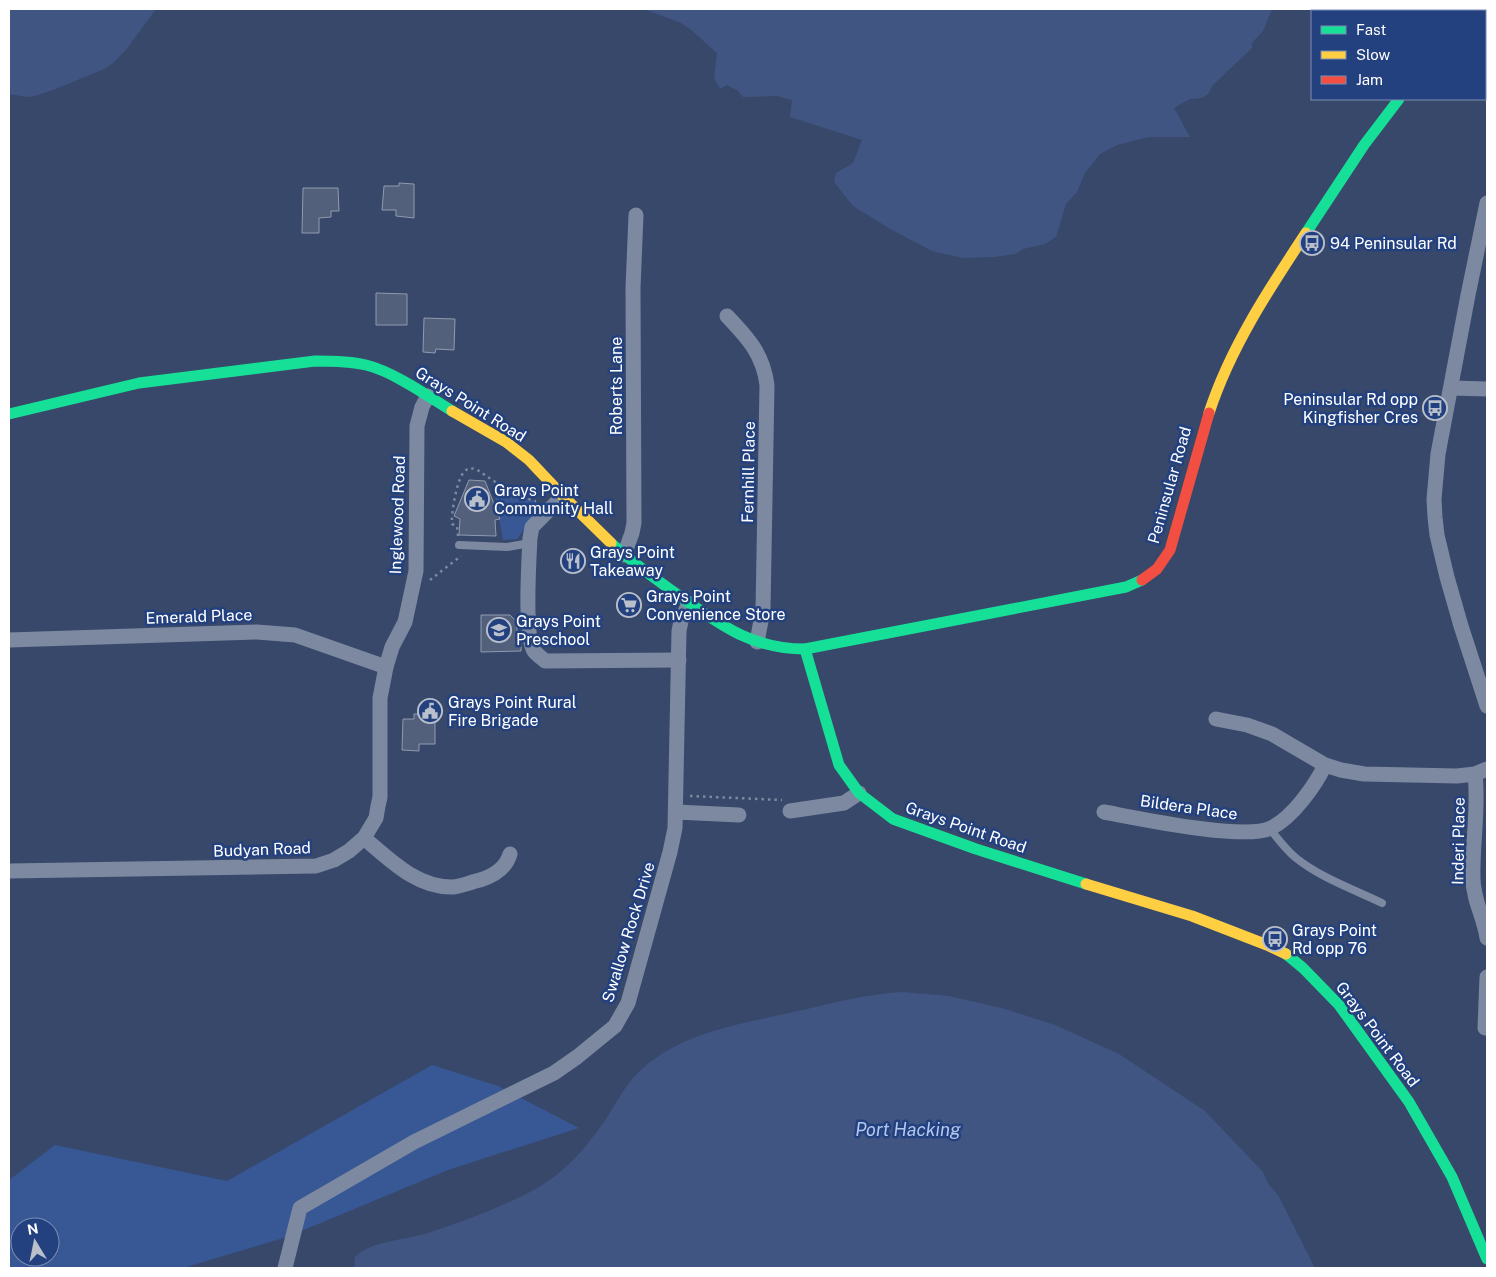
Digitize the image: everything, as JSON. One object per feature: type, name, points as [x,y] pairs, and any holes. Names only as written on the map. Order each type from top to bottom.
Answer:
[{"type":"street","name":"Peninsular Road","points":[[805,649],[1000,610],[1108,591],[1140,582],[1154,573],[1165,560],[1170,550],[1202,433],[1217,390],[1240,341],[1277,276],[1340,180],[1398,100]]},
{"type":"street","points":[[1487,204],[1438,454],[1434,491],[1435,517],[1443,560],[1460,626],[1487,706]]},
{"type":"street","name":"Roberts Lane","points":[[624,555],[634,523],[633,288],[636,215]]},
{"type":"street","name":"Fernhill Place","points":[[727,316],[747,336],[758,353],[763,365],[767,385],[762,610],[757,642]]},
{"type":"street","name":"Grays Point Road","points":[[9,414],[139,383],[314,361],[342,361],[367,364],[386,372],[428,396],[506,442],[529,460],[559,501],[624,555],[718,623],[757,642],[774,647],[805,649],[839,765],[859,793],[893,819],[976,849],[1192,916],[1267,944],[1285,954],[1303,968],[1339,1005],[1410,1102],[1452,1177],[1487,1259]]},
{"type":"street","points":[[1451,388],[1487,389]]},
{"type":"street","name":"Inglewood Road","points":[[364,838],[376,818],[380,798],[380,698],[386,667],[392,647],[405,622],[416,571],[417,426],[422,407],[428,396]]},
{"type":"street","points":[[559,501],[532,526],[528,620],[530,641],[534,652],[545,660],[679,660]]},
{"type":"street","name":"Swallow Rock Drive","points":[[285,1268],[300,1208],[414,1142],[554,1073],[614,1026],[628,1003],[675,828],[680,626],[689,603]]},
{"type":"street","name":"Emerald Place","points":[[9,640],[257,632],[295,635],[386,667]]},
{"type":"street","points":[[1216,718],[1248,725],[1272,734],[1325,765],[1341,770],[1364,774],[1448,776],[1481,771]]},
{"type":"street","points":[[1270,829],[1287,817],[1320,776],[1325,765]]},
{"type":"street","name":"Inderi Place","points":[[1481,771],[1477,803],[1473,878],[1476,901],[1487,938]]},
{"type":"street","points":[[790,811],[844,803],[859,793]]},
{"type":"street","points":[[676,812],[739,815]]},
{"type":"street","name":"Bildera Place","points":[[1104,812],[1181,826],[1226,831],[1254,832],[1270,829]]},
{"type":"street","points":[[364,838],[400,868],[428,884],[454,887],[490,877],[507,863],[510,854]]},
{"type":"street","name":"Budyan Road","points":[[9,872],[316,866],[334,860],[349,851],[364,838]]},
{"type":"street","points":[[1485,1028],[1487,977]]},
{"type":"lane","points":[[459,545],[518,546],[530,543]]},
{"type":"lane","points":[[1270,829],[1295,858],[1316,872],[1382,903]]},
{"type":"path","points":[[459,545],[457,526],[452,524],[451,514],[461,476],[466,469],[476,469],[527,499],[559,501]]},
{"type":"path","points":[[427,583],[472,546]]},
{"type":"shaded area","points":[[493,483],[543,505],[517,539],[503,540]]},
{"type":"shaded area","points":[[432,1065],[498,1086],[579,1128],[448,1170],[287,1237],[183,1268],[9,1268],[9,1180],[55,1145],[227,1181]]},
{"type":"water","points":[[9,9],[156,9],[125,51],[112,64],[53,90],[27,97],[9,94]]},
{"type":"water","points":[[644,9],[1272,9],[1263,31],[1251,44],[1253,47],[1212,86],[1208,94],[1202,98],[1190,99],[1174,108],[1190,137],[1149,137],[1117,145],[1100,154],[1085,173],[1077,192],[1066,204],[1056,237],[1045,244],[1023,249],[1015,254],[963,258],[932,251],[892,230],[853,206],[834,182],[836,173],[853,163],[862,140],[790,117],[792,100],[777,96],[743,97],[737,90],[727,85],[720,89],[714,78],[717,53],[681,23]]},
{"type":"water","name":"Port Hacking","points":[[902,992],[949,996],[1005,1009],[1055,1025],[1119,1054],[1205,1111],[1263,1172],[1269,1185],[1278,1195],[1315,1268],[354,1268],[355,1257],[369,1248],[378,1244],[425,1234],[467,1220],[508,1203],[556,1176],[590,1140],[633,1078],[650,1062],[668,1050],[688,1040],[732,1026],[850,999]]},
{"type":"building","points":[[399,183],[414,184],[414,218],[396,216],[396,210],[382,210],[384,186],[399,186]]},
{"type":"building","points":[[303,188],[338,188],[339,211],[331,211],[331,217],[319,218],[319,233],[302,233]]},
{"type":"building","points":[[376,293],[407,294],[407,325],[376,325]]},
{"type":"building","points":[[424,318],[455,319],[454,350],[436,349],[435,353],[423,352]]},
{"type":"building","name":"Grays Point Community Hall","points":[[469,480],[485,481],[500,519],[495,520],[496,536],[459,535],[460,519],[454,516]]},
{"type":"building","name":"Grays Point Preschool","points":[[481,615],[510,615],[517,622],[517,637],[521,637],[521,651],[481,652]]},
{"type":"building","points":[[414,714],[435,714],[435,744],[419,744],[419,751],[402,750],[403,719],[414,719]]},
{"type":"traffic: fast","points":[[1306,233],[1364,145],[1398,100]]},
{"type":"traffic: fast","points":[[9,414],[139,383],[315,361],[353,363],[376,368],[410,385],[452,411]]},
{"type":"traffic: fast","points":[[611,543],[652,576],[722,625],[752,640],[786,648],[805,649],[1126,587],[1142,580]]},
{"type":"traffic: fast","points":[[805,649],[839,765],[859,793],[893,819],[976,849],[1086,884]]},
{"type":"traffic: fast","points":[[1286,954],[1303,968],[1339,1005],[1409,1102],[1452,1177],[1487,1259]]},
{"type":"traffic: slow","points":[[1209,413],[1239,342],[1306,233]]},
{"type":"traffic: slow","points":[[452,411],[506,442],[529,460],[611,543]]},
{"type":"traffic: slow","points":[[1086,884],[1192,916],[1286,954]]},
{"type":"traffic: jam","points":[[1142,580],[1157,569],[1170,550],[1209,413]]},
{"type":"place","name":"94 Peninsular Rd","points":[[1312,243]]},
{"type":"place","name":"Peninsular Rd opp Kingfisher Cres","points":[[1435,408]]},
{"type":"place","name":"Grays Point Community Hall","points":[[477,499]]},
{"type":"place","name":"Grays Point Takeaway","points":[[573,561]]},
{"type":"place","name":"Grays Point Convenience Store","points":[[629,605]]},
{"type":"place","name":"Grays Point Preschool","points":[[499,630]]},
{"type":"place","name":"Grays Point Rural Fire Brigade","points":[[430,711]]},
{"type":"place","name":"Grays Point Rd opp 76","points":[[1275,939]]}]
